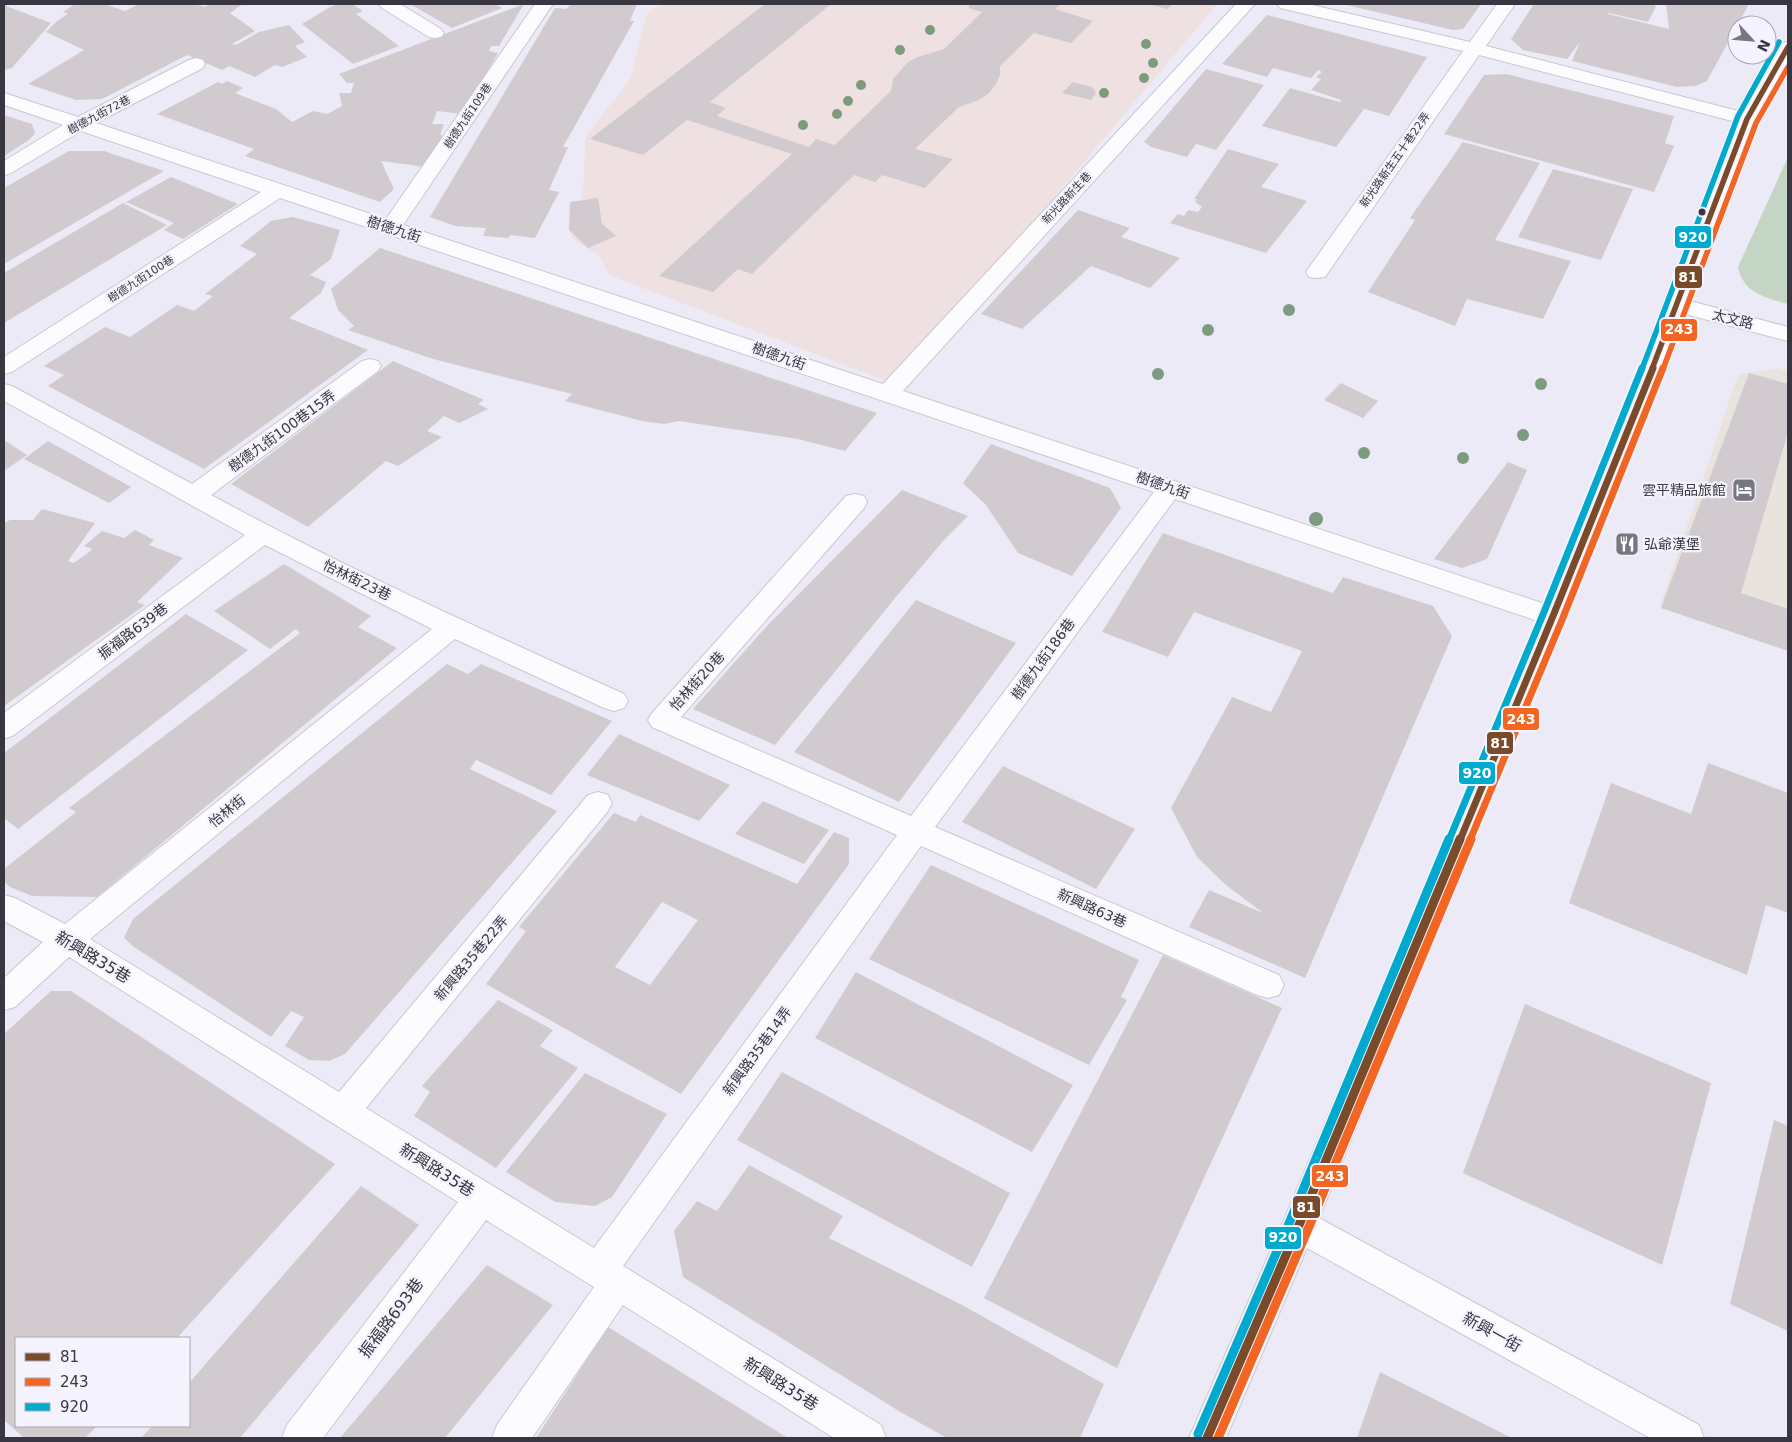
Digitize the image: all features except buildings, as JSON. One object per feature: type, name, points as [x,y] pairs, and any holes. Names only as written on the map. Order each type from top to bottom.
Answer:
[{"type":"street","points":[[388,4],[435,33]]},
{"type":"street","name":"樹德九街109巷","points":[[391,228],[544,4]]},
{"type":"street","name":"新光路新生巷","points":[[888,393],[1246,4]]},
{"type":"street","points":[[1286,4],[1473,48],[1747,119]]},
{"type":"street","name":"新光路新生五十巷22弄","points":[[1317,272],[1473,48],[1506,4]]},
{"type":"street","points":[[1207,1438],[1553,616],[1678,305],[1747,119],[1788,47]]},
{"type":"street","name":"樹德九街72巷","points":[[4,168],[79,124],[196,64]]},
{"type":"street","name":"樹德九街","points":[[4,99],[1553,616]]},
{"type":"street","name":"樹德九街100巷","points":[[4,367],[278,190]]},
{"type":"street","name":"太文路","points":[[1678,305],[1788,334]]},
{"type":"street","name":"樹德九街100巷15弄","points":[[193,496],[370,366]]},
{"type":"street","points":[[4,391],[263,534]]},
{"type":"street","name":"樹德九街186巷","points":[[916,831],[1170,488]]},
{"type":"street","name":"怡林街20巷","points":[[855,502],[662,720],[916,831]]},
{"type":"street","name":"怡林街23巷","points":[[263,534],[452,627]]},
{"type":"street","name":"振福路639巷","points":[[4,728],[263,534]]},
{"type":"street","points":[[452,627],[614,701]]},
{"type":"street","name":"怡林街","points":[[4,997],[67,940],[452,627]]},
{"type":"street","name":"新興路35巷22弄","points":[[343,1112],[598,804]]},
{"type":"street","name":"新興路63巷","points":[[916,831],[1268,985]]},
{"type":"street","name":"新興路35巷14弄","points":[[608,1276],[916,831]]},
{"type":"street","name":"新興路35巷","points":[[4,907],[67,940],[868,1438]]},
{"type":"street","name":"振福路693巷","points":[[300,1438],[482,1198]]},
{"type":"street","name":"新興一街","points":[[1298,1225],[1686,1438]]},
{"type":"street","points":[[510,1438],[608,1276]]},
{"type":"shaded area","points":[[662,4],[1217,4],[897,385],[609,275],[599,255],[571,237],[583,191],[586,136],[631,78],[647,13]]},
{"type":"shaded area","name":"雲平精品旅館","points":[[1778,368],[1788,371],[1788,648],[1660,606],[1738,375]]},
{"type":"green space","points":[[1788,157],[1788,304],[1764,297],[1750,289],[1741,276],[1738,267]]},
{"type":"transit line","name":"920","points":[[1198,1434],[1290,1221],[1544,612],[1669,301],[1738,116],[1779,42]]},
{"type":"transit line","name":"81","points":[[1207,1438],[1299,1225],[1553,616],[1678,305],[1747,119],[1788,47]]},
{"type":"transit line","name":"243","points":[[1218,1438],[1308,1229],[1562,620],[1687,309],[1756,123],[1788,67]]},
{"type":"place","name":"雲平精品旅館","points":[[1744,490]]},
{"type":"place","name":"弘爺漢堡","points":[[1627,544]]}]
